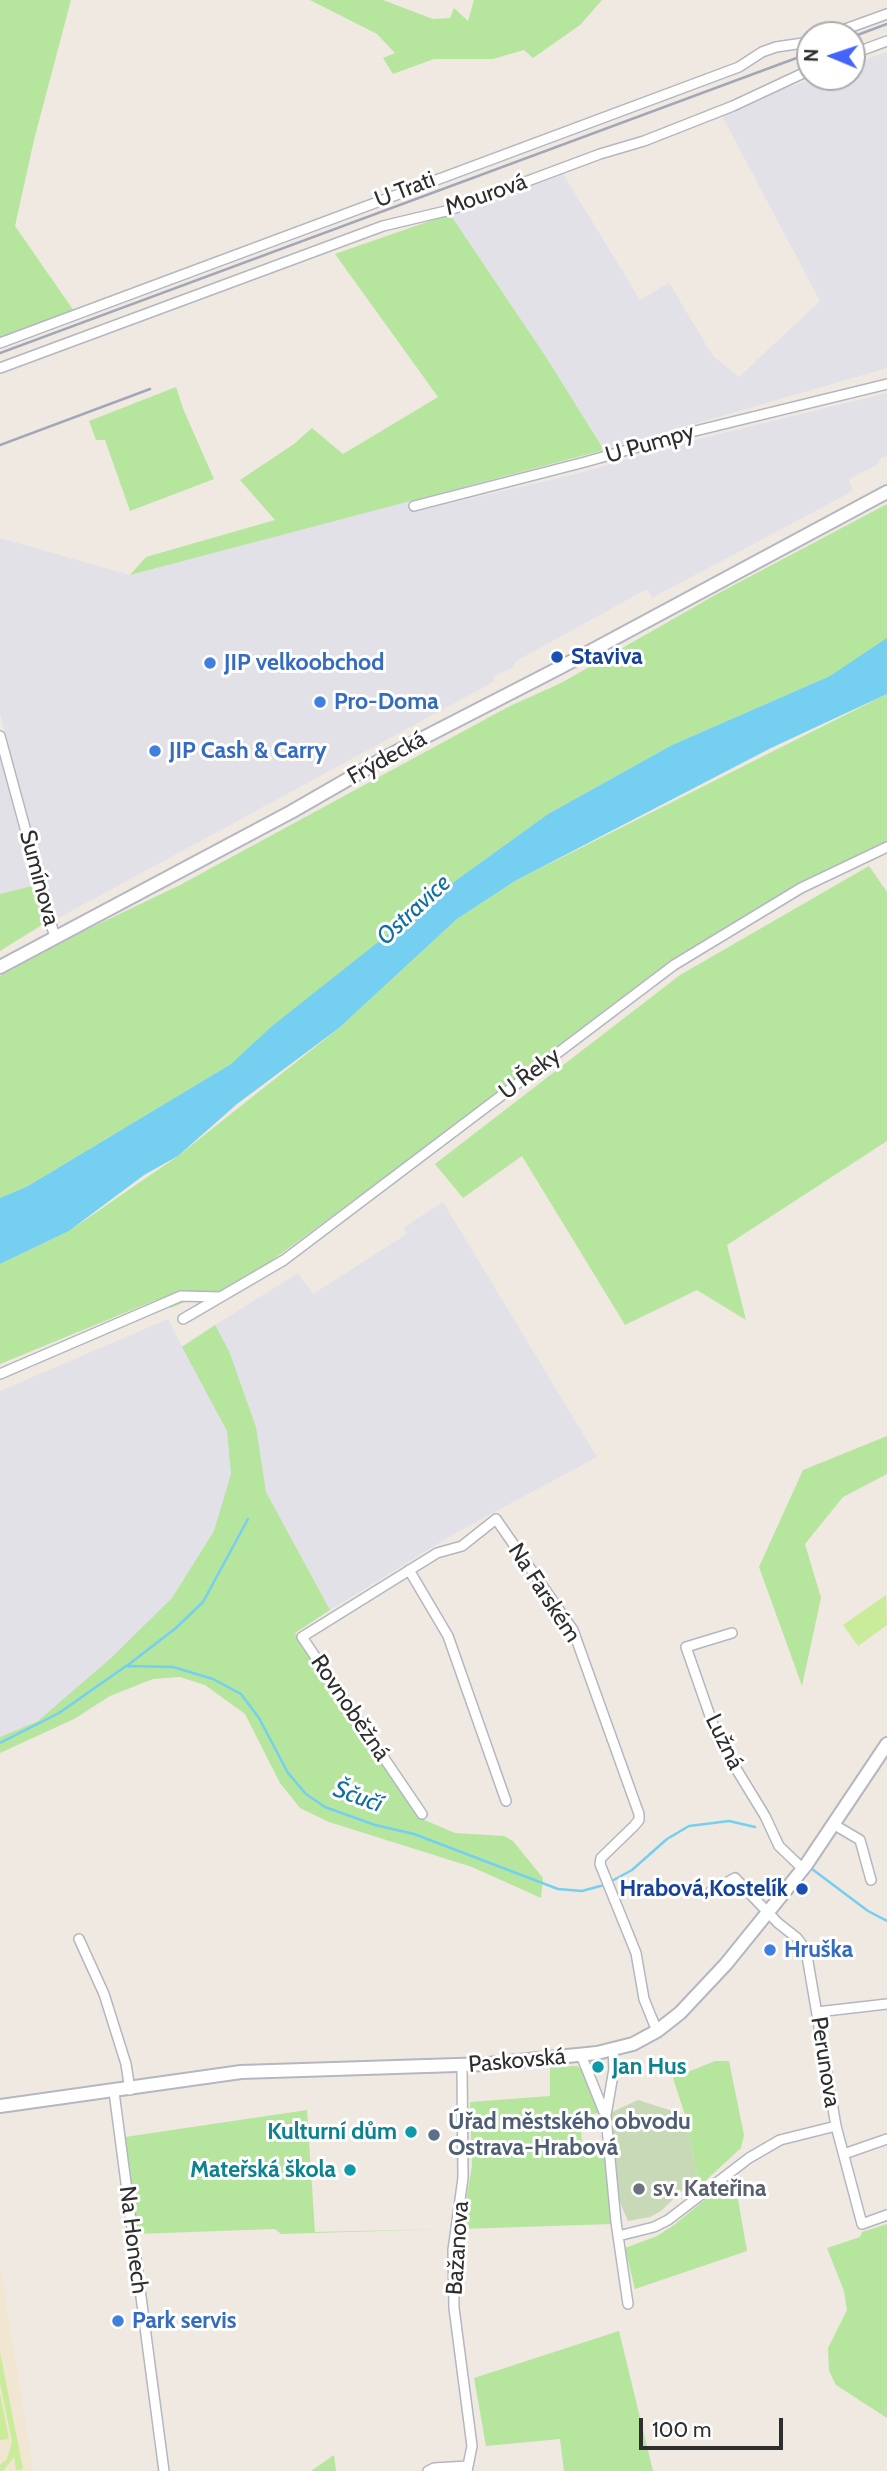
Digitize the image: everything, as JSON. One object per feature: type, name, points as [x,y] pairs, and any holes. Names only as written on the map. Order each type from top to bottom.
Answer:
[{"type":"main road","name":"Frýdecká","points":[[0,967],[290,812],[390,755],[561,667],[887,492]]},
{"type":"main road","name":"Paskovská","points":[[0,2106],[130,2090],[241,2072],[462,2066],[581,2055],[633,2044],[657,2031],[693,2001],[768,1913],[803,1869],[887,1744]]},
{"type":"street","points":[[866,22],[887,14]]},
{"type":"street","points":[[866,49],[887,41]]},
{"type":"street","name":"U Trati","points":[[0,343],[739,67],[762,52],[796,44]]},
{"type":"street","name":"Mourová","points":[[0,368],[383,226],[450,210],[600,154],[644,141],[733,106],[796,77]]},
{"type":"street","name":"U Pumpy","points":[[414,506],[691,432],[887,384]]},
{"type":"street","name":"Sumínova","points":[[0,736],[55,938]]},
{"type":"street","name":"U Řeky","points":[[183,1319],[284,1260],[674,965],[802,888],[887,847]]},
{"type":"street","points":[[0,1374],[181,1296],[222,1297]]},
{"type":"street","name":"Na Farském","points":[[409,1570],[437,1553],[462,1546],[496,1519],[573,1630],[639,1814],[639,1820],[601,1858],[600,1864],[608,1890],[636,1953],[644,1999],[657,2031]]},
{"type":"street","points":[[409,1570],[448,1636],[506,1801]]},
{"type":"street","name":"Rovnoběžná","points":[[409,1570],[302,1637],[422,1814]]},
{"type":"street","name":"Lužná","points":[[732,1633],[686,1647],[718,1739],[765,1816],[779,1846],[803,1869]]},
{"type":"street","points":[[833,1824],[860,1840],[871,1880]]},
{"type":"street","name":"Perunova","points":[[711,1891],[735,1878],[806,1950],[836,2126],[862,2224],[887,2215]]},
{"type":"street","points":[[79,1939],[104,1994],[126,2064],[130,2090]]},
{"type":"street","points":[[817,2012],[887,2004]]},
{"type":"street","points":[[613,2050],[614,2069],[606,2117],[628,2304]]},
{"type":"street","points":[[581,2055],[606,2117]]},
{"type":"street","name":"Bažanova","points":[[462,2066],[463,2178],[453,2250],[454,2308],[472,2446],[467,2468]]},
{"type":"street","name":"Na Honech","points":[[114,2092],[164,2471]]},
{"type":"street","points":[[618,2236],[654,2227],[668,2220],[749,2158],[780,2140],[836,2126]]},
{"type":"street","points":[[844,2154],[887,2139]]},
{"type":"street","points":[[428,2471],[434,2468],[467,2468]]},
{"type":"shaded area","points":[[887,52],[887,368],[604,450],[546,357],[450,214],[562,172],[640,300],[669,283],[713,356],[739,377],[820,301],[722,116],[760,96],[796,84],[796,91],[866,91],[866,59]]},
{"type":"shaded area","points":[[887,393],[887,456],[881,458],[875,466],[849,479],[853,491],[652,598],[647,589],[516,661],[512,668],[493,677],[495,681],[55,920],[0,714],[0,538],[130,575],[409,501],[414,512],[579,473],[699,439]]},
{"type":"shaded area","points":[[0,754],[36,885],[0,894]]},
{"type":"shaded area","points":[[443,1202],[597,1457],[452,1535],[330,1610],[266,1493],[227,1570],[68,1708],[0,1737],[0,1391],[168,1319],[182,1346],[298,1273],[313,1294],[407,1234],[403,1228]]},
{"type":"shaded area","points":[[0,2264],[33,2470],[29,2471],[0,2471]]},
{"type":"green space","points":[[0,0],[71,0],[34,140],[15,226],[74,311],[0,338]]},
{"type":"green space","points":[[310,0],[383,0],[433,19],[450,18],[454,8],[468,21],[474,0],[602,0],[580,25],[533,58],[524,50],[493,59],[434,59],[393,74],[383,58],[395,53],[377,34]]},
{"type":"green space","points":[[450,214],[546,357],[604,450],[130,575],[146,557],[275,520],[240,480],[294,444],[312,428],[343,454],[438,397],[335,254]]},
{"type":"green space","points":[[176,387],[214,479],[130,511],[105,440],[96,440],[89,421]]},
{"type":"green space","points":[[887,504],[887,640],[830,676],[672,745],[548,814],[455,881],[231,1064],[28,1186],[0,1198],[0,976],[84,931],[180,885],[508,707],[561,683],[717,594]]},
{"type":"green space","points":[[887,694],[887,846],[801,888],[674,965],[222,1297],[209,1291],[171,1308],[156,1300],[0,1364],[0,1264],[69,1231],[178,1156],[339,1028],[457,919],[515,881]]},
{"type":"green space","points":[[869,866],[887,892],[887,1141],[727,1245],[746,1320],[697,1290],[625,1325],[522,1156],[463,1198],[435,1164],[680,975]]},
{"type":"green space","points":[[36,885],[45,923],[0,951],[0,894]]},
{"type":"green space","points":[[215,1325],[229,1351],[256,1427],[266,1492],[330,1610],[295,1633],[422,1819],[455,1833],[504,1836],[513,1841],[543,1878],[541,1898],[472,1867],[329,1822],[300,1808],[280,1783],[245,1714],[205,1685],[180,1677],[153,1679],[110,1696],[74,1719],[0,1753],[0,1737],[38,1721],[111,1658],[172,1598],[214,1531],[231,1474],[227,1431],[182,1347]]},
{"type":"green space","points":[[887,1436],[887,1474],[843,1497],[805,1544],[821,1598],[802,1686],[759,1567],[803,1470]]},
{"type":"green space","points":[[886,1595],[887,1625],[858,1646],[843,1625]]},
{"type":"green space","points":[[715,2061],[729,2061],[744,2135],[741,2148],[703,2183],[697,2176],[685,2115],[673,2078]]},
{"type":"green space","points":[[577,2066],[584,2072],[600,2113],[580,2116],[582,2146],[605,2144],[613,2224],[461,2229],[472,2166],[470,2102],[550,2096],[550,2067]]},
{"type":"green space","points":[[638,2100],[685,2115],[697,2176],[661,2211],[650,2217],[628,2221],[618,2198],[610,2113]]},
{"type":"green space","points":[[307,2110],[315,2232],[447,2229],[281,2234],[275,2229],[135,2234],[125,2137]]},
{"type":"green space","points":[[734,2176],[747,2251],[635,2289],[625,2248],[657,2236],[674,2225]]},
{"type":"green space","points":[[887,2224],[887,2418],[836,2385],[829,2371],[828,2348],[847,2310],[844,2291],[827,2248]]},
{"type":"green space","points":[[619,2331],[653,2471],[564,2471],[560,2439],[486,2446],[474,2378]]},
{"type":"green space","points":[[0,2352],[23,2469],[16,2470],[14,2457],[4,2470],[0,2471],[0,2465],[7,2459],[12,2442],[0,2383]]},
{"type":"green space","points":[[0,2393],[9,2439],[0,2440]]},
{"type":"green space","points":[[334,2455],[336,2471],[311,2471]]},
{"type":"water","points":[[887,638],[887,694],[771,748],[515,881],[457,919],[339,1028],[237,1104],[178,1156],[144,1175],[69,1231],[0,1264],[0,1198],[28,1186],[231,1064],[271,1027],[455,881],[548,814],[672,745],[830,676]]},
{"type":"waterway","points":[[128,1665],[176,1628],[203,1602],[248,1519]]},
{"type":"waterway","name":"Ščučí","points":[[0,1743],[59,1713],[126,1666],[173,1667],[213,1679],[241,1694],[259,1718],[288,1773],[306,1794],[325,1807],[375,1825],[414,1834],[558,1889],[582,1891],[604,1885]]},
{"type":"waterway","name":"Ščučí","points":[[610,1882],[632,1870],[667,1839],[689,1826],[729,1821],[755,1827]]},
{"type":"waterway","name":"Ščučí","points":[[812,1869],[868,1911],[887,1921]]},
{"type":"railway","points":[[866,32],[887,24]]},
{"type":"railway","points":[[0,353],[796,58]]},
{"type":"railway","points":[[0,445],[150,389]]},
{"type":"place","name":"Staviva","points":[[557,657]]},
{"type":"place","name":"JIP velkoobchod","points":[[210,663]]},
{"type":"place","name":"Pro-Doma","points":[[320,702]]},
{"type":"place","name":"JIP Cash & Carry","points":[[155,751]]},
{"type":"place","name":"Hrabová,Kostelík","points":[[802,1889]]},
{"type":"place","name":"Hruška","points":[[770,1950]]},
{"type":"place","name":"Jan Hus","points":[[598,2067]]},
{"type":"place","name":"Kulturní dům","points":[[411,2132]]},
{"type":"place","name":"Úřad městského obvodu Ostrava-Hrabová","points":[[434,2135]]},
{"type":"place","name":"Mateřská škola","points":[[350,2170]]},
{"type":"place","name":"sv. Kateřina","points":[[639,2189]]},
{"type":"place","name":"Park servis","points":[[118,2321]]},
{"type":"water label","name":"Ostravice","points":[[414,910]]}]
